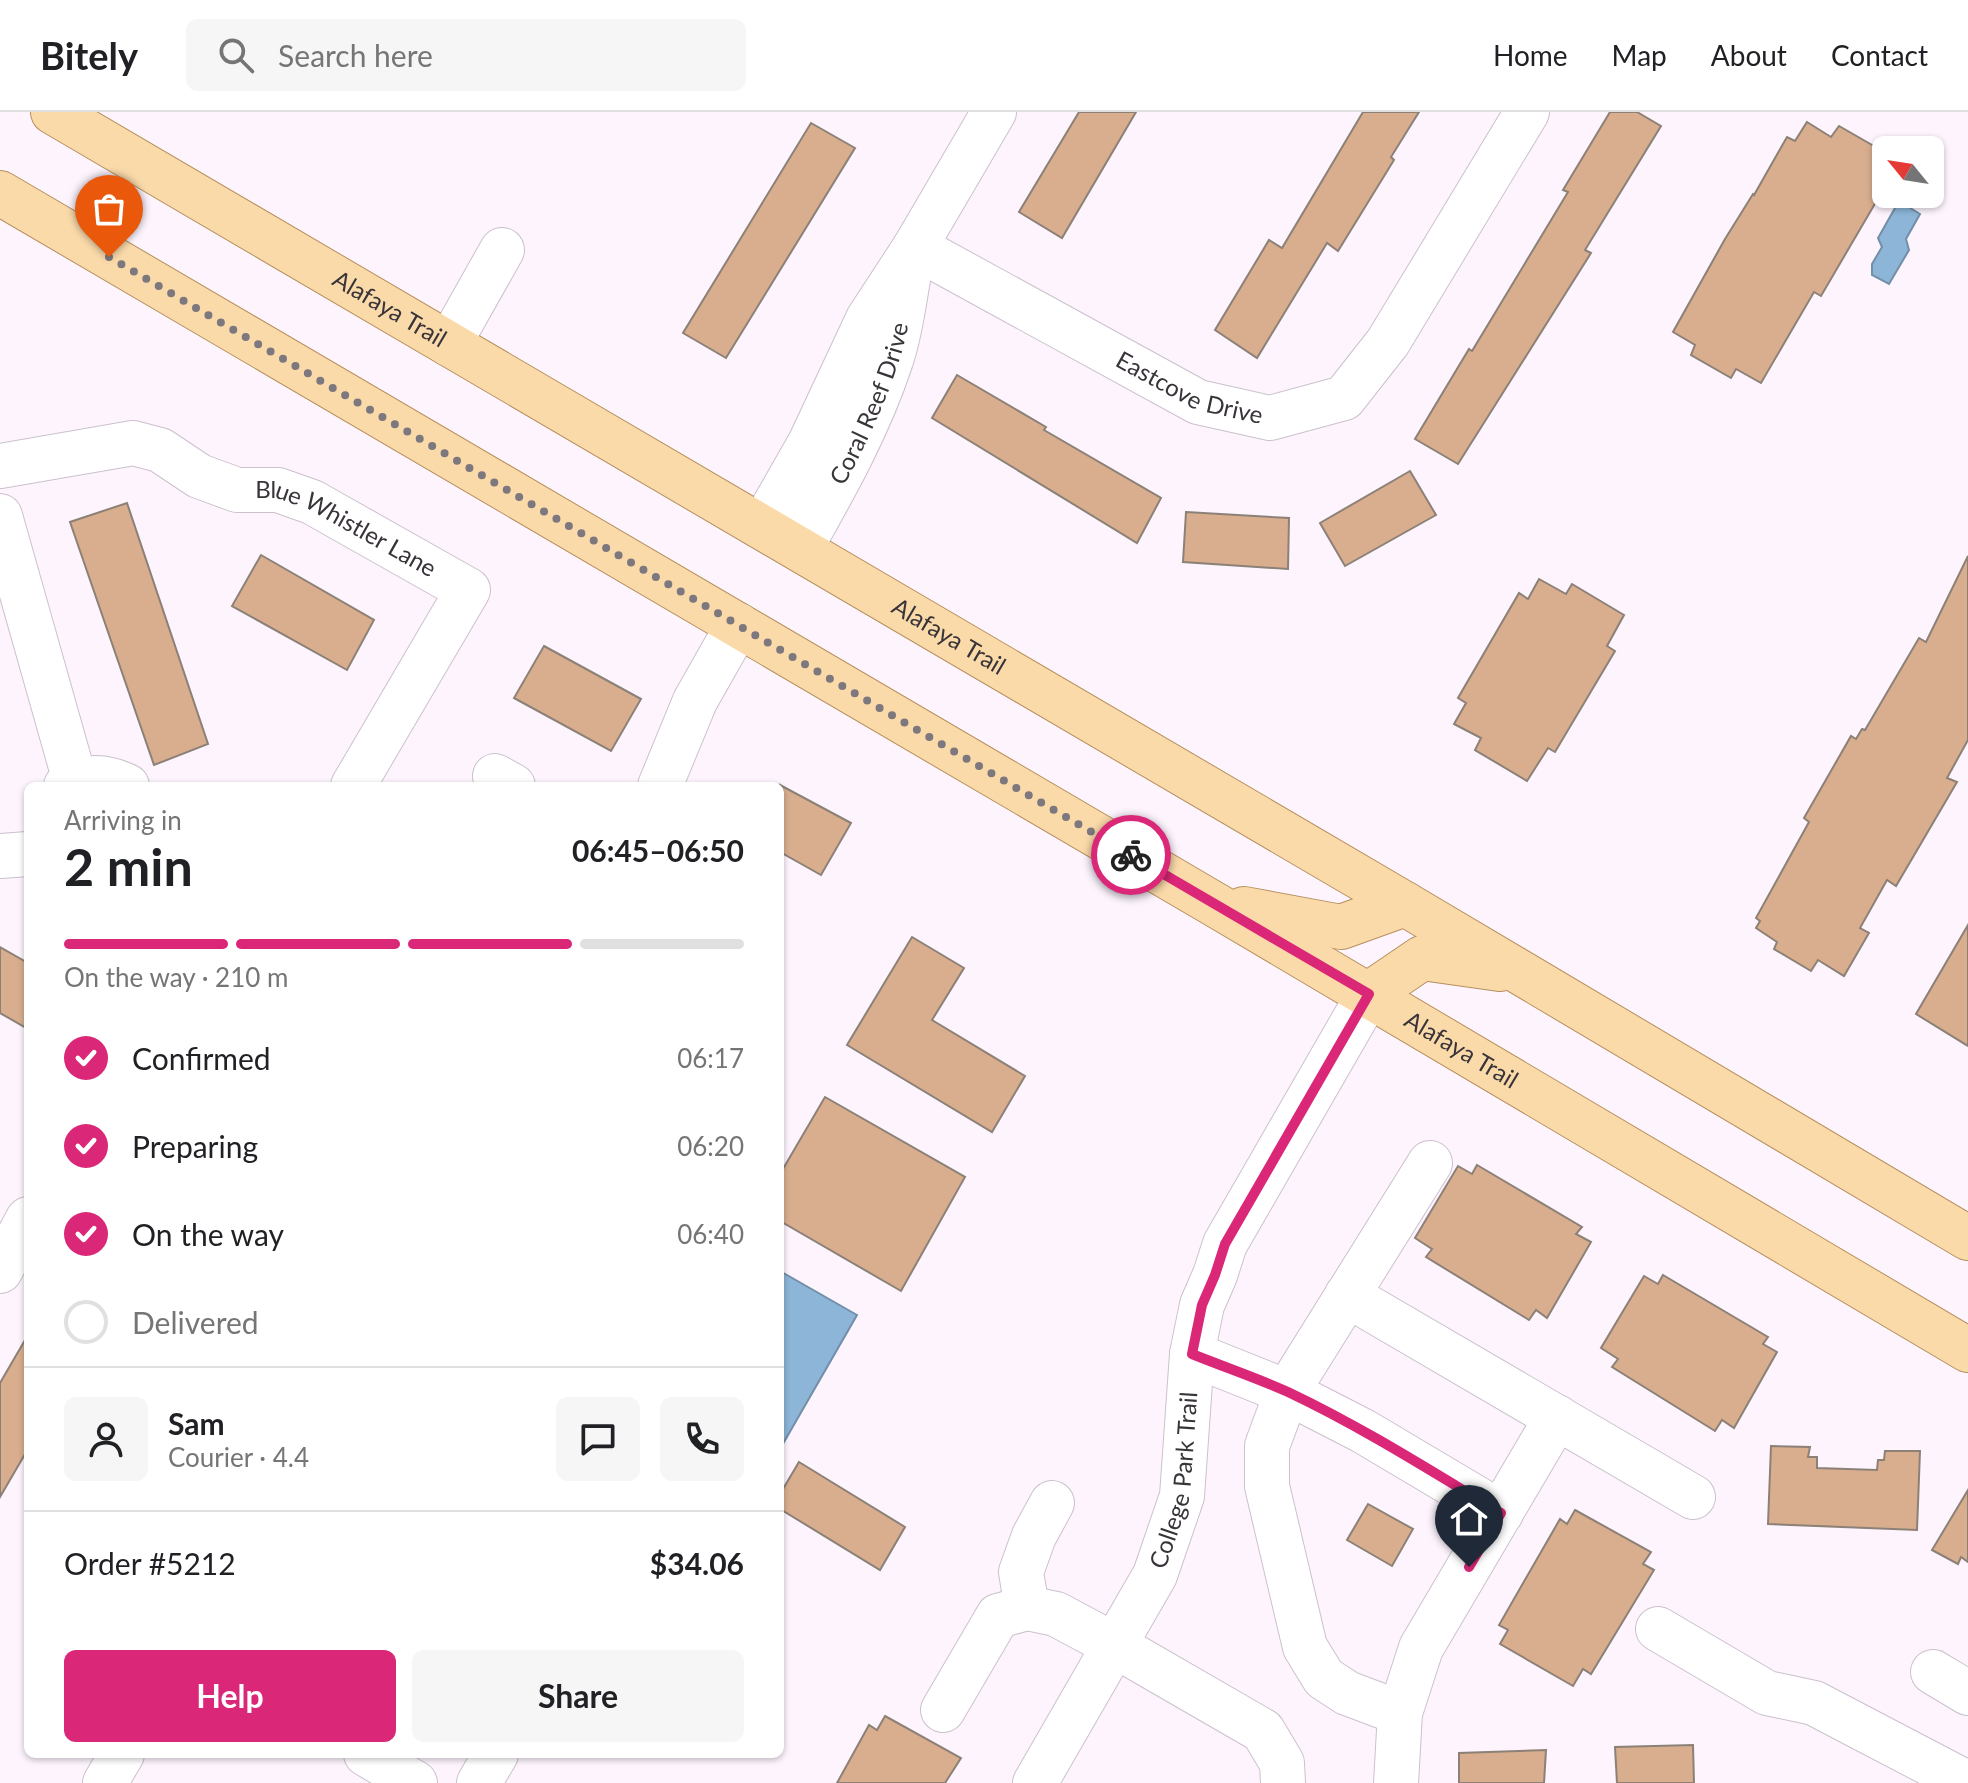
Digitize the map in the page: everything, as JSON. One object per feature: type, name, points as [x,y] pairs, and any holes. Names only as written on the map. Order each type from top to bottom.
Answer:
[{"type":"main road","name":"Alafaya Trail","points":[[53,112],[1405,904],[1968,1238]]},
{"type":"main road","name":"Alafaya Trail","points":[[0,193],[1369,994],[1968,1350]]},
{"type":"main road","points":[[1214,904],[1341,927],[1405,904]]},
{"type":"main road","points":[[1369,994],[1422,958],[1518,972]]},
{"type":"street","name":"Coral Reef Drive","points":[[762,527],[810,443],[868,319],[915,247],[994,112]]},
{"type":"street","name":"Eastcove Drive","points":[[915,247],[1198,402],[1270,418],[1344,398],[1388,342],[1527,112]]},
{"type":"street","name":"Coral Reef Drive","points":[[800,549],[872,413],[892,356],[915,247]]},
{"type":"street","points":[[449,344],[502,250]]},
{"type":"street","name":"Blue Whistler Lane","points":[[0,466],[133,443],[160,450],[199,476],[237,490],[278,490],[312,502],[468,590],[355,782]]},
{"type":"street","points":[[0,516],[70,782]]},
{"type":"street","points":[[662,782],[695,701],[738,625]]},
{"type":"street","points":[[78,782],[95,777],[119,782]]},
{"type":"street","points":[[0,856],[24,854]]},
{"type":"street","name":"College Park Trail","points":[[1035,1783],[1155,1575],[1182,1496],[1192,1354],[1202,1305],[1225,1244],[1369,994]]},
{"type":"street","points":[[1400,1713],[1347,1693],[1324,1678],[1305,1647],[1267,1486],[1267,1446],[1287,1392],[1430,1163]]},
{"type":"street","points":[[0,1271],[24,1226]]},
{"type":"street","points":[[1347,1295],[1693,1497]]},
{"type":"street","points":[[1192,1354],[1287,1392],[1363,1431],[1501,1513]]},
{"type":"street","points":[[1396,1783],[1400,1713],[1421,1648],[1557,1417]]},
{"type":"street","points":[[1027,1608],[1021,1572],[1034,1536],[1052,1503]]},
{"type":"street","points":[[943,1710],[998,1616],[1027,1608],[1056,1614],[1263,1731],[1282,1763],[1283,1783]]},
{"type":"street","points":[[1658,1629],[1767,1693],[1814,1703],[1967,1783]]},
{"type":"street","points":[[105,1783],[120,1758]]},
{"type":"street","points":[[373,1758],[415,1783]]},
{"type":"street","points":[[479,1783],[494,1758]]},
{"type":"water","points":[[1895,208],[1910,208],[1920,214],[1906,239],[1909,250],[1889,284],[1872,275],[1872,264],[1882,247],[1878,238]]},
{"type":"water","points":[[784,1273],[857,1315],[784,1442]]},
{"type":"building","points":[[1079,112],[1136,112],[1062,238],[1019,212]]},
{"type":"building","points":[[1363,112],[1419,112],[1391,157],[1394,160],[1338,251],[1327,243],[1257,358],[1215,330],[1269,240],[1282,248]]},
{"type":"building","points":[[1610,112],[1637,112],[1661,126],[1585,250],[1591,253],[1458,464],[1415,439],[1568,192],[1563,190]]},
{"type":"building","points":[[1807,122],[1831,137],[1839,126],[1872,145],[1872,208],[1821,296],[1814,292],[1761,383],[1736,369],[1731,378],[1691,355],[1695,345],[1673,332],[1787,137],[1795,141]]},
{"type":"building","points":[[811,123],[855,148],[726,358],[683,333]]},
{"type":"building","points":[[957,375],[1161,498],[1137,543],[932,418]]},
{"type":"building","points":[[1410,471],[1436,515],[1345,566],[1320,523]]},
{"type":"building","points":[[127,503],[208,744],[154,765],[70,522]]},
{"type":"building","points":[[1186,512],[1289,518],[1288,569],[1183,562]]},
{"type":"building","points":[[261,555],[374,620],[347,670],[232,606]]},
{"type":"building","points":[[1968,556],[1968,740],[1947,778],[1957,782],[1896,886],[1887,880],[1860,928],[1869,933],[1844,976],[1818,960],[1811,971],[1774,949],[1777,942],[1756,928],[1760,921],[1756,918],[1809,822],[1804,818],[1851,736],[1856,739],[1862,729],[1865,730],[1919,638],[1926,642]]},
{"type":"building","points":[[1539,579],[1566,594],[1572,584],[1624,615],[1607,646],[1615,651],[1555,752],[1548,748],[1527,781],[1475,750],[1481,738],[1454,724],[1466,703],[1458,698],[1519,593],[1528,599]]},
{"type":"building","points":[[544,646],[641,699],[611,751],[514,698]]},
{"type":"building","points":[[784,787],[851,823],[821,875],[784,854]]},
{"type":"building","points":[[1968,925],[1968,1046],[1916,1014]]},
{"type":"building","points":[[912,937],[964,968],[932,1020],[1025,1076],[992,1132],[847,1045]]},
{"type":"building","points":[[0,947],[24,961],[24,1027],[0,1013]]},
{"type":"building","points":[[825,1097],[965,1177],[901,1291],[784,1223],[784,1167]]},
{"type":"building","points":[[1477,1165],[1582,1227],[1576,1234],[1591,1242],[1547,1318],[1536,1310],[1529,1320],[1426,1257],[1432,1249],[1415,1238],[1458,1166],[1472,1174]]},
{"type":"building","points":[[1663,1275],[1768,1337],[1763,1344],[1777,1352],[1734,1428],[1722,1420],[1715,1431],[1612,1367],[1618,1359],[1601,1348],[1644,1276],[1658,1284]]},
{"type":"building","points":[[24,1342],[24,1456],[0,1497],[0,1383]]},
{"type":"building","points":[[1771,1446],[1810,1447],[1808,1457],[1817,1457],[1817,1468],[1877,1470],[1878,1460],[1884,1460],[1885,1451],[1920,1451],[1917,1530],[1768,1524]]},
{"type":"building","points":[[799,1462],[905,1527],[880,1570],[784,1511],[784,1487]]},
{"type":"building","points":[[1968,1490],[1968,1562],[1961,1557],[1958,1564],[1932,1550]]},
{"type":"building","points":[[1368,1504],[1413,1529],[1392,1566],[1347,1540]]},
{"type":"building","points":[[1575,1510],[1651,1552],[1643,1564],[1654,1570],[1591,1674],[1583,1669],[1573,1686],[1500,1644],[1508,1630],[1499,1625],[1560,1519],[1567,1524]]},
{"type":"building","points":[[885,1716],[961,1758],[945,1783],[837,1783],[869,1725],[877,1730]]},
{"type":"building","points":[[1693,1745],[1694,1783],[1617,1783],[1615,1747]]},
{"type":"building","points":[[1546,1750],[1544,1783],[1459,1783],[1459,1753]]},
{"type":"way so far","points":[[109,257],[1131,855]]},
{"type":"route","points":[[1131,855],[1369,994],[1225,1244],[1202,1305],[1192,1354],[1287,1392],[1363,1431],[1501,1513],[1469,1567]]}]
